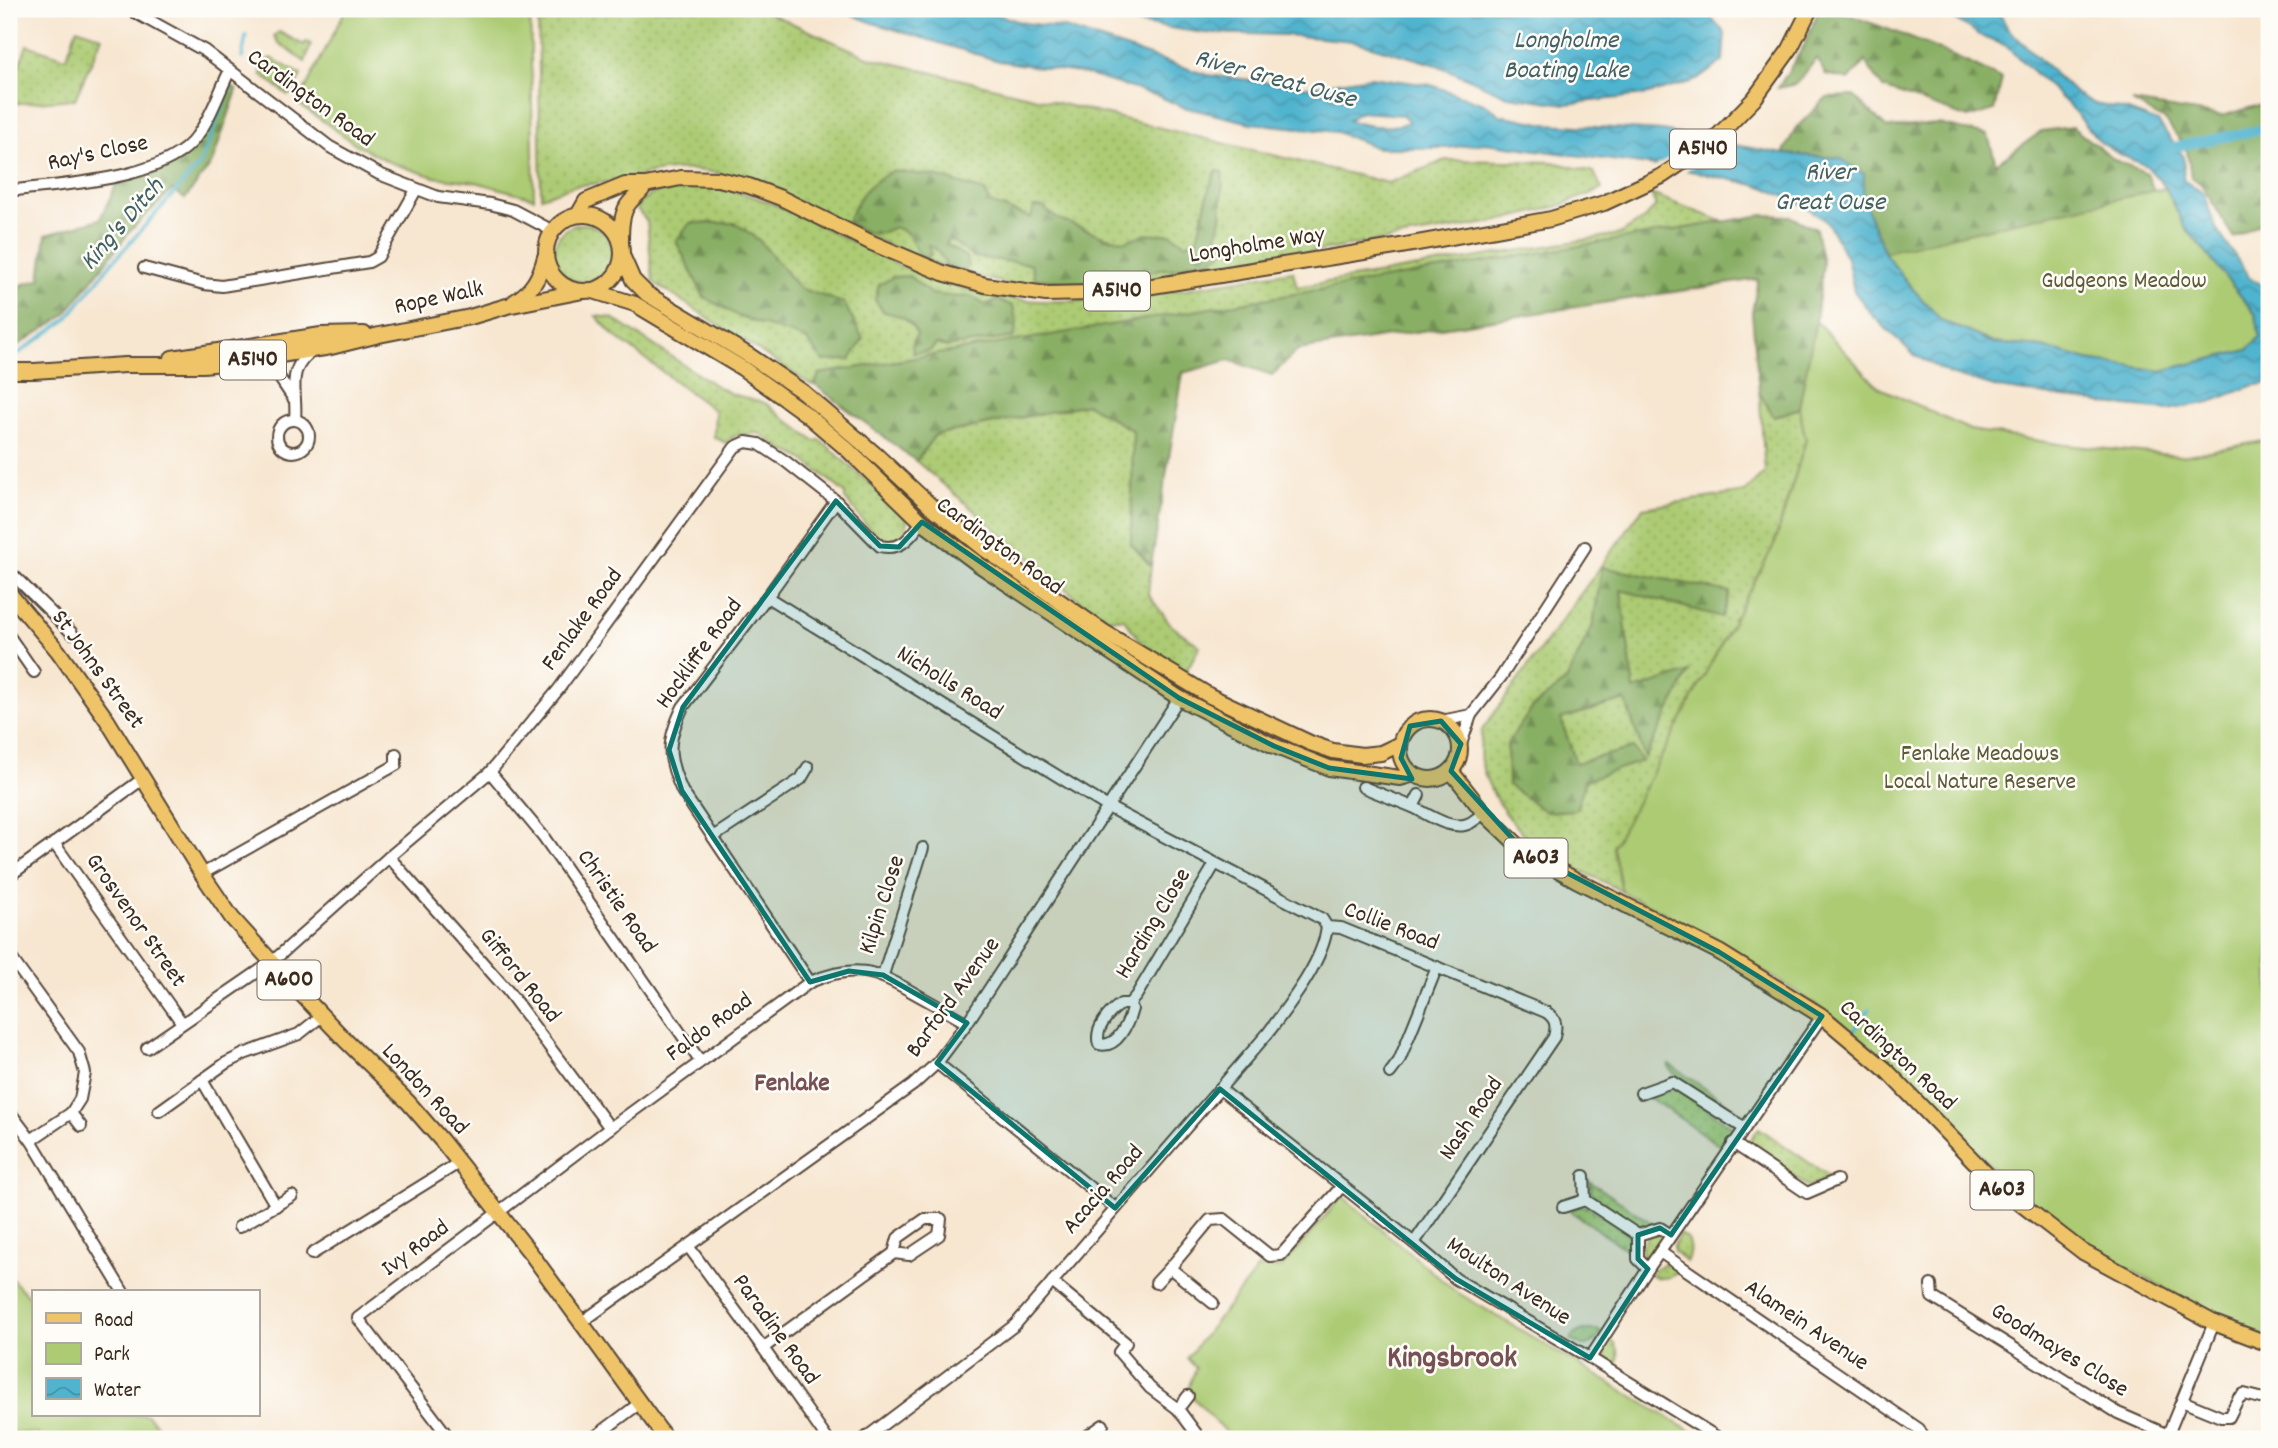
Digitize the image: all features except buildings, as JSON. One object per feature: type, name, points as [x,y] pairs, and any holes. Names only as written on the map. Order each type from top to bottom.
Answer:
[{"type":"main road","name":"Longholme Way","points":[[578,215],[586,201],[625,185],[645,185],[692,177],[733,181],[781,198],[872,243],[943,273],[996,287],[1046,294],[1116,291],[1191,281],[1517,226],[1552,219],[1604,203],[1654,181],[1711,143],[1754,99],[1779,66],[1810,9]]},
{"type":"main road","points":[[621,249],[610,226],[593,216],[578,215],[561,222],[553,230],[546,252],[548,264],[561,283],[571,288],[586,290],[600,287],[614,275],[619,266],[621,249],[621,226],[626,209],[645,185]]},
{"type":"main road","name":"Cardington Road","points":[[621,249],[629,274],[647,294],[750,355],[803,392],[932,507],[986,550],[1104,632],[1210,696],[1310,743],[1333,751],[1362,755],[1381,753],[1400,744]]},
{"type":"main road","name":"Rope Walk","points":[[507,306],[533,287],[546,252]]},
{"type":"main road","name":"Cardington Road","points":[[586,290],[635,304],[742,368],[806,414],[848,450],[922,522],[978,564],[1179,698],[1274,746],[1329,768],[1400,778],[1414,774]]},
{"type":"main road","name":"Rope Walk","points":[[125,365],[203,365],[314,350],[586,290]]},
{"type":"main road","name":"Rope Walk","points":[[9,371],[34,372],[125,365],[321,335],[379,334]]},
{"type":"main road","name":"St Johns Street","points":[[9,593],[58,651],[144,778]]},
{"type":"main road","points":[[1426,719],[1441,721],[1454,730],[1460,748],[1458,761],[1451,771],[1440,778],[1427,779],[1414,774],[1406,767],[1401,758],[1400,744],[1410,726],[1426,719]]},
{"type":"main road","name":"Cardington Road","points":[[1460,748],[1471,796]]},
{"type":"main road","name":"Cardington Road","points":[[1451,771],[1484,813],[1523,849],[1545,863],[1719,952],[1822,1016],[1886,1070],[1999,1188],[2051,1229],[2114,1270],[2214,1323],[2269,1344]]},
{"type":"main road","name":"London Road","points":[[144,778],[232,918],[345,1040],[408,1102],[460,1162],[582,1322],[666,1439]]},
{"type":"street","name":"Cardington Road","points":[[129,9],[205,51],[330,147],[379,174],[416,190],[461,201],[505,207],[553,230]]},
{"type":"street","name":"Ray's Close","points":[[9,188],[142,171],[175,157],[195,140],[230,70]]},
{"type":"street","points":[[144,268],[222,286],[369,262],[378,257],[416,190]]},
{"type":"street","points":[[295,420],[294,376],[297,366],[314,350]]},
{"type":"street","points":[[243,361],[273,368],[293,398]]},
{"type":"street","name":"Fenlake Road","points":[[147,1048],[272,962],[389,857],[490,772],[558,690],[735,447],[746,442],[759,443],[836,501],[880,546],[898,547],[922,522]]},
{"type":"street","name":"Hockliffe Road","points":[[810,982],[682,791],[671,766],[669,750],[673,728],[683,708],[836,501]]},
{"type":"street","points":[[1460,748],[1471,715],[1501,677],[1585,547]]},
{"type":"street","points":[[9,571],[72,634]]},
{"type":"street","name":"Nicholls Road","points":[[767,597],[1108,807]]},
{"type":"street","points":[[11,643],[34,671]]},
{"type":"street","name":"Barford Avenue","points":[[582,1322],[887,1106],[937,1063],[967,1023],[1179,698]]},
{"type":"street","points":[[1441,721],[1471,715]]},
{"type":"street","points":[[202,874],[396,765],[396,754]]},
{"type":"street","points":[[713,837],[801,779],[808,767]]},
{"type":"street","name":"Christie Road","points":[[490,772],[543,835],[700,1061]]},
{"type":"street","points":[[9,876],[144,778]]},
{"type":"street","points":[[1363,787],[1458,826],[1470,823],[1484,813]]},
{"type":"street","points":[[1413,807],[1419,794]]},
{"type":"street","name":"Collie Road","points":[[1108,807],[1322,919],[1327,927],[1341,928],[1546,1012],[1554,1018]]},
{"type":"street","name":"Grosvenor Street","points":[[54,843],[182,1023]]},
{"type":"street","name":"Kilpin Close","points":[[883,975],[923,848]]},
{"type":"street","name":"Gifford Road","points":[[389,857],[507,990],[610,1128]]},
{"type":"street","name":"Harding Close","points":[[1129,1004],[1215,864]]},
{"type":"street","name":"Acacia Road","points":[[864,1439],[1015,1325],[1292,1002],[1326,937],[1327,927]]},
{"type":"street","points":[[9,955],[79,1052],[84,1064],[85,1085],[71,1113],[31,1140]]},
{"type":"street","points":[[1390,1073],[1399,1060],[1437,967]]},
{"type":"street","name":"Faldo Road","points":[[499,1213],[700,1061],[810,982],[830,974],[849,971],[883,975],[967,1023]]},
{"type":"street","points":[[159,1111],[226,1063],[305,1031],[323,1015]]},
{"type":"street","points":[[1590,1358],[1671,1234],[1822,1016]]},
{"type":"street","name":"Nash Road","points":[[1413,1243],[1554,1037],[1557,1027],[1554,1018]]},
{"type":"street","points":[[937,1063],[1115,1208]]},
{"type":"street","points":[[202,1080],[276,1206]]},
{"type":"street","points":[[1641,1093],[1672,1082],[1744,1128]]},
{"type":"street","name":"Moulton Avenue","points":[[1220,1089],[1456,1279],[1720,1439]]},
{"type":"street","points":[[9,1111],[31,1140],[122,1290]]},
{"type":"street","points":[[71,1113],[81,1126]]},
{"type":"street","points":[[1733,1143],[1807,1193],[1837,1180]]},
{"type":"street","points":[[312,1254],[460,1162]]},
{"type":"street","points":[[1584,1176],[1585,1200]]},
{"type":"street","points":[[1156,1283],[1210,1220],[1224,1219],[1269,1255],[1281,1255],[1342,1186]]},
{"type":"street","points":[[239,1227],[292,1196]]},
{"type":"street","points":[[1585,1200],[1638,1235]]},
{"type":"street","points":[[1563,1207],[1585,1200]]},
{"type":"street","name":"Ivy Road","points":[[450,1439],[358,1318],[499,1213]]},
{"type":"street","points":[[1638,1235],[1660,1228],[1671,1234]]},
{"type":"street","points":[[1638,1235],[1638,1259],[1648,1269]]},
{"type":"street","name":"Paradine Road","points":[[688,1246],[827,1439]]},
{"type":"street","name":"Alamein Avenue","points":[[1660,1252],[1919,1429],[1924,1439]]},
{"type":"street","points":[[763,1348],[894,1253]]},
{"type":"street","points":[[1170,1268],[1213,1303]]},
{"type":"street","points":[[1052,1282],[1126,1343],[1119,1352],[1150,1388],[1178,1409],[1198,1436]]},
{"type":"street","name":"Goodmayes Close","points":[[1920,1303],[1931,1291],[2118,1413],[2167,1437]]},
{"type":"street","points":[[2167,1437],[2214,1323]]},
{"type":"street","points":[[2182,1401],[2221,1417],[2228,1417],[2244,1394],[2260,1398]]},
{"type":"street","points":[[1178,1409],[1188,1396]]},
{"type":"street","points":[[593,1439],[640,1403]]},
{"type":"street","points":[[1083,1439],[1103,1424]]},
{"type":"highlighted area","points":[[836,501],[880,546],[899,547],[922,522],[1179,698],[1274,746],[1329,768],[1412,779],[1401,758],[1410,726],[1441,721],[1461,744],[1451,771],[1523,850],[1719,952],[1822,1016],[1671,1235],[1660,1228],[1638,1235],[1638,1259],[1648,1269],[1590,1358],[1456,1279],[1220,1089],[1115,1208],[937,1063],[967,1023],[883,975],[849,971],[810,982],[682,791],[669,750],[683,707]]},
{"type":"green space","points":[[346,9],[530,9],[534,198],[476,182],[434,177],[389,162],[357,145],[300,105],[300,99]]},
{"type":"green space","points":[[538,9],[760,9],[868,57],[1388,183],[1446,160],[1552,162],[1594,172],[1602,189],[1556,207],[1494,222],[1126,283],[1043,288],[995,281],[923,259],[753,182],[715,172],[682,170],[649,173],[611,184],[609,182],[573,186],[541,197]]},
{"type":"green space","points":[[1819,9],[1839,12],[1888,29],[2002,79],[1994,110],[1968,118],[1883,88],[1865,61],[1849,80],[1825,74],[1817,58],[1796,84],[1778,88],[1805,44]]},
{"type":"green space","points":[[77,28],[102,37],[75,99],[9,104],[9,77],[18,69],[27,45],[66,58]]},
{"type":"green space","points":[[279,32],[304,45],[306,42],[311,44],[305,62],[279,43],[274,36]]},
{"type":"green space","points":[[271,58],[301,75],[292,93],[288,95],[261,74],[264,64]]},
{"type":"green space","points":[[225,80],[237,90],[212,163],[185,199],[172,190],[131,230],[64,316],[9,351],[9,289],[40,279],[46,235],[100,219],[117,183],[162,169],[191,150],[202,134]]},
{"type":"green space","points":[[1854,96],[1887,128],[1938,124],[1988,135],[1996,164],[2042,131],[2072,127],[2115,160],[2147,173],[2154,191],[1884,252],[1863,199],[1840,158],[1783,154],[1795,129],[1827,97]]},
{"type":"green space","points":[[2132,102],[2222,116],[2269,102],[2269,219],[2234,238],[2201,184],[2191,177],[2187,150],[2166,121]]},
{"type":"green space","points":[[892,171],[935,176],[985,191],[990,203],[1031,218],[1034,207],[1043,207],[1056,218],[1103,236],[1126,241],[1145,234],[1171,234],[1186,244],[1197,239],[1209,189],[1216,171],[1223,172],[1221,219],[1217,235],[1223,252],[1209,261],[1189,263],[1181,269],[1127,272],[1103,283],[1068,283],[1035,278],[1031,264],[973,257],[950,239],[946,244],[966,257],[968,266],[963,272],[947,266],[936,249],[928,245],[931,254],[926,259],[918,254],[908,233],[894,227],[875,234],[847,222],[864,192]]},
{"type":"green space","points":[[704,186],[760,199],[788,210],[925,276],[974,291],[1023,300],[1124,297],[1293,271],[1297,287],[1620,234],[1645,218],[1656,206],[1651,194],[1745,230],[820,380],[815,385],[653,282],[647,221],[636,208],[657,192]]},
{"type":"green space","name":"Gudgeons Meadow","points":[[2166,188],[2183,224],[2256,315],[2260,337],[2248,350],[2162,371],[2088,360],[2042,347],[1993,343],[1941,320],[1884,252]]},
{"type":"green space","points":[[1763,215],[1790,216],[1816,229],[1823,264],[1816,321],[1799,408],[1774,417],[1759,392],[1752,313],[1758,279],[1298,350],[1272,375],[1229,360],[1183,373],[1151,566],[1131,544],[1133,431],[1087,404],[935,435],[916,461],[815,385],[819,374]]},
{"type":"green space","points":[[690,223],[735,223],[759,240],[799,288],[844,303],[863,339],[850,360],[823,361],[806,339],[740,317],[704,297],[676,241]]},
{"type":"green space","points":[[577,224],[589,224],[604,232],[612,247],[612,259],[604,274],[589,282],[577,282],[562,274],[554,259],[554,247],[562,232]]},
{"type":"green space","points":[[909,276],[931,294],[971,296],[985,305],[998,300],[1013,306],[1017,324],[1014,337],[946,347],[936,344],[930,351],[913,353],[912,345],[917,334],[913,328],[904,318],[884,312],[875,300],[879,285],[893,277]]},
{"type":"green space","points":[[596,316],[612,318],[716,386],[732,394],[765,403],[814,441],[821,440],[903,514],[907,521],[905,535],[893,542],[879,536],[866,525],[845,499],[845,493],[803,459],[784,451],[759,433],[736,435],[726,443],[714,437],[715,411],[613,335]]},
{"type":"green space","name":"Fenlake Meadows Local Nature Reserve","points":[[1816,321],[1878,387],[1970,430],[2065,445],[2182,456],[2269,440],[2269,1338],[2210,1313],[2086,1246],[2002,1178],[1927,1100],[1838,1021],[1790,987],[1725,949],[1712,937],[1622,892],[1613,847],[1775,543],[1806,440],[1799,408]]},
{"type":"green space","points":[[1759,388],[1774,417],[1799,408],[1806,440],[1773,547],[1754,597],[1733,619],[1749,621],[1614,847],[1622,892],[1551,855],[1517,827],[1498,802],[1485,776],[1480,758],[1482,730],[1643,508],[1745,492],[1765,472]]},
{"type":"green space","points":[[1087,404],[1133,431],[1132,544],[1151,566],[1148,594],[1172,626],[1200,646],[1185,673],[1143,645],[1124,619],[1100,618],[916,461],[935,435]]},
{"type":"green space","points":[[1602,567],[1730,592],[1722,617],[1621,590],[1634,690],[1689,672],[1645,758],[1625,700],[1561,719],[1576,763],[1633,748],[1642,761],[1586,780],[1576,810],[1546,812],[1508,785],[1507,744],[1533,707],[1566,681],[1593,625]]},
{"type":"green space","points":[[1669,1064],[1747,1117],[1742,1119],[1673,1073],[1668,1067]]},
{"type":"green space","points":[[1676,1089],[1732,1126],[1734,1132],[1724,1148],[1647,1096]]},
{"type":"green space","points":[[1759,1128],[1830,1177],[1809,1187],[1747,1145]]},
{"type":"green space","points":[[1589,1181],[1656,1226],[1640,1228],[1592,1194]]},
{"type":"green space","points":[[1342,1196],[1455,1291],[1704,1439],[1232,1439],[1187,1391],[1196,1368],[1187,1358],[1258,1268],[1282,1267]]},
{"type":"green space","points":[[1589,1207],[1633,1237],[1634,1255],[1569,1210]]},
{"type":"green space","points":[[1655,1231],[1664,1236],[1663,1241],[1654,1257],[1644,1257],[1644,1242]]},
{"type":"green space","points":[[1679,1234],[1687,1238],[1689,1244],[1686,1262],[1674,1251]]},
{"type":"green space","points":[[1665,1263],[1681,1270],[1667,1277],[1652,1275],[1656,1268]]},
{"type":"green space","points":[[9,1276],[32,1300],[32,1416],[148,1416],[170,1439],[38,1439],[38,1434],[9,1432]]},
{"type":"green space","points":[[1583,1330],[1597,1330],[1602,1333],[1588,1345],[1570,1340],[1573,1335]]},
{"type":"green space","points":[[1609,1338],[1618,1351],[1615,1367],[1603,1356],[1603,1349]]},
{"type":"water","name":"River Great Ouse","points":[[838,9],[977,9],[1025,23],[1065,28],[1207,75],[1310,87],[1370,77],[1431,85],[1489,106],[1500,115],[1546,124],[1662,131],[1783,154],[1840,158],[1864,174],[1863,199],[1884,252],[1941,320],[1993,343],[2042,347],[2088,360],[2161,371],[2248,350],[2260,337],[2256,315],[2183,224],[2166,188],[2147,166],[2100,142],[2070,106],[2005,45],[1985,38],[1939,9],[1989,9],[2000,14],[2008,29],[2075,93],[2095,104],[2128,111],[2158,122],[2184,157],[2183,180],[2203,193],[2216,228],[2249,277],[2269,289],[2269,383],[2252,386],[2210,402],[2168,410],[1998,388],[1950,374],[1914,355],[1873,316],[1854,291],[1847,258],[1828,223],[1804,205],[1764,187],[1686,170],[1485,143],[1448,148],[1377,148],[1337,132],[1251,123],[1183,107],[1158,96],[1085,74],[999,61],[873,23]],"holes":[[[1360,112],[1403,115],[1409,122],[1386,127],[1348,120]]]},
{"type":"water","name":"Longholme Boating Lake","points":[[1086,9],[1704,9],[1725,33],[1723,61],[1697,80],[1645,95],[1566,104],[1508,96],[1437,65],[1354,41],[1287,35],[1204,33],[1129,22]]},
{"type":"pier","points":[[1703,135],[1727,140],[1683,173],[1651,169],[1681,152]]},
{"type":"waterway","name":"King's Ditch","points":[[242,58],[246,36]]},
{"type":"waterway","name":"King's Ditch","points":[[9,360],[66,320],[110,265],[200,164],[230,87]]},
{"type":"waterway","points":[[2164,149],[2269,128]]},
{"type":"waterway","points":[[1854,1030],[1870,1009]]},
{"type":"district","name":"Fenlake","points":[[792,1084]]},
{"type":"district","name":"Kingsbrook","points":[[1452,1360]]}]
